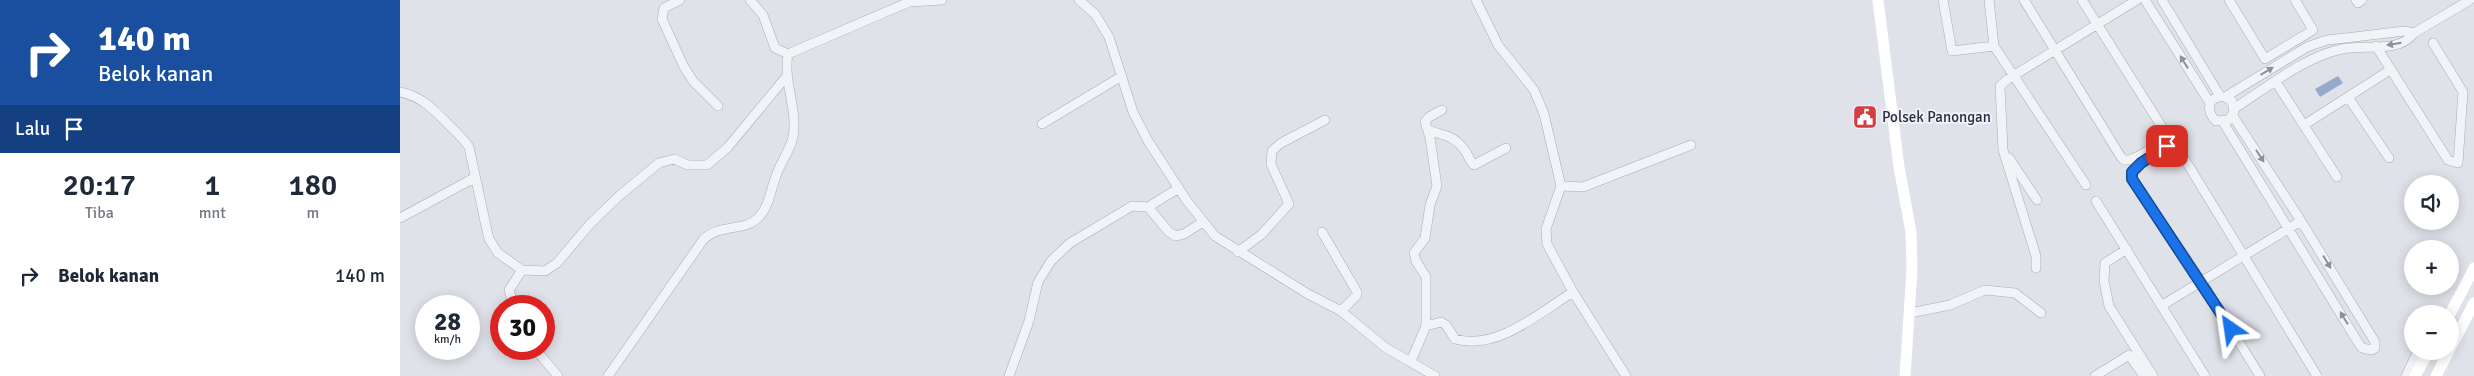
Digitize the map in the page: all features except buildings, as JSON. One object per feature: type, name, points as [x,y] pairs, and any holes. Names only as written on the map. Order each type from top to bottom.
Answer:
[{"type":"street","points":[[680,0],[664,8],[662,18],[689,74],[718,106]]},
{"type":"street","points":[[750,0],[763,15],[775,48],[788,54],[909,2],[942,0]]},
{"type":"street","points":[[1079,0],[1095,14],[1102,25],[1114,50],[1140,126],[1203,222],[1221,241],[1313,297],[1341,311],[1386,348],[1435,376]]},
{"type":"street","points":[[1476,0],[1498,46],[1527,80],[1540,101],[1561,186],[1555,206],[1548,220],[1545,235],[1551,253],[1573,292],[1626,376]]},
{"type":"street","points":[[1878,0],[1899,167],[1911,232],[1910,313],[1905,376]]},
{"type":"street","points":[[1943,0],[1952,51],[1994,46]]},
{"type":"street","points":[[1989,0],[1994,46],[2086,186]]},
{"type":"street","points":[[2024,0],[2124,160],[2129,160],[2155,145],[2163,138],[2165,132],[2082,0]]},
{"type":"street","points":[[2036,268],[2036,256],[2003,150],[2000,86],[2054,50],[2137,0]]},
{"type":"street","points":[[2145,0],[2210,103]]},
{"type":"street","points":[[2162,0],[2223,96],[2232,101],[2234,112],[2375,342],[2375,348],[2372,350],[2362,348],[2359,344],[2223,122]]},
{"type":"street","points":[[2229,0],[2265,59],[2313,30],[2295,0]]},
{"type":"street","points":[[2356,0],[2358,3],[2362,0]]},
{"type":"street","points":[[2223,122],[2276,82],[2319,56],[2342,48],[2408,42],[2414,33],[2470,0]]},
{"type":"street","points":[[2223,122],[2216,121],[2210,117],[2208,110],[2210,103],[2308,47],[2327,40],[2404,31],[2414,33]]},
{"type":"street","points":[[2376,46],[2448,160],[2458,163],[2463,92],[2432,43]]},
{"type":"street","points":[[608,376],[703,240],[722,228],[751,222],[764,210],[792,139],[793,114],[786,77],[788,54]]},
{"type":"street","points":[[2304,125],[2390,70]]},
{"type":"street","points":[[1042,124],[1122,76]]},
{"type":"street","points":[[400,92],[416,96],[433,108],[469,147],[474,178],[490,239],[498,253],[522,270],[545,270],[556,263],[590,224],[659,163],[674,159],[688,165],[707,165],[728,147],[786,77]]},
{"type":"street","points":[[2276,82],[2337,177]]},
{"type":"street","points":[[2348,97],[2389,158]]},
{"type":"street","points":[[1410,361],[1426,326],[1426,277],[1414,255],[1416,248],[1425,238],[1430,205],[1437,186],[1426,120],[1442,110]]},
{"type":"street","points":[[1238,252],[1262,234],[1289,204],[1271,164],[1272,151],[1288,139],[1325,120]]},
{"type":"street","points":[[1428,130],[1445,134],[1454,140],[1464,148],[1474,165],[1506,148]]},
{"type":"street","points":[[1561,186],[1583,187],[1691,146]]},
{"type":"street","points":[[2260,376],[2202,282],[2132,179],[2132,172],[2141,163],[2167,146],[2174,147],[2179,151],[2245,255],[2317,376]]},
{"type":"street","points":[[2003,150],[2037,200]]},
{"type":"street","points":[[400,218],[474,178]]},
{"type":"street","points":[[1148,207],[1179,188]]},
{"type":"street","points":[[2096,201],[2205,376]]},
{"type":"street","points":[[1009,376],[1029,321],[1038,282],[1051,261],[1070,244],[1132,206],[1142,204],[1148,207],[1168,231],[1175,236],[1184,234],[1203,222]]},
{"type":"street","points":[[2161,306],[2302,221]]},
{"type":"street","points":[[1322,232],[1357,292],[1354,298],[1341,311]]},
{"type":"street","points":[[2127,249],[2109,258],[2105,263],[2106,295],[2109,306],[2153,376]]},
{"type":"street","points":[[2456,305],[2471,282],[2474,268]]},
{"type":"street","points":[[510,295],[508,290],[522,270]]},
{"type":"street","points":[[1910,313],[1950,305],[1985,290],[2015,293],[2041,313]]},
{"type":"street","points":[[1426,326],[1441,322],[1446,325],[1455,339],[1464,342],[1487,341],[1518,326],[1573,292]]},
{"type":"street","points":[[2459,331],[2474,303]]},
{"type":"street","points":[[2095,376],[2129,356],[2144,376]]},
{"type":"street","points":[[544,360],[558,376]]},
{"type":"street","points":[[2406,376],[2417,360]]},
{"type":"street","points":[[2416,376],[2418,360]]},
{"type":"street","points":[[2436,376],[2444,360]]},
{"type":"water","points":[[2338,76],[2343,83],[2320,97],[2315,89]]},
{"type":"place","name":"Polsek Panongan","points":[[1865,117]]},
{"type":"route","points":[[2167,146],[2141,163],[2132,172],[2132,179],[2202,282],[2231,329]]}]
